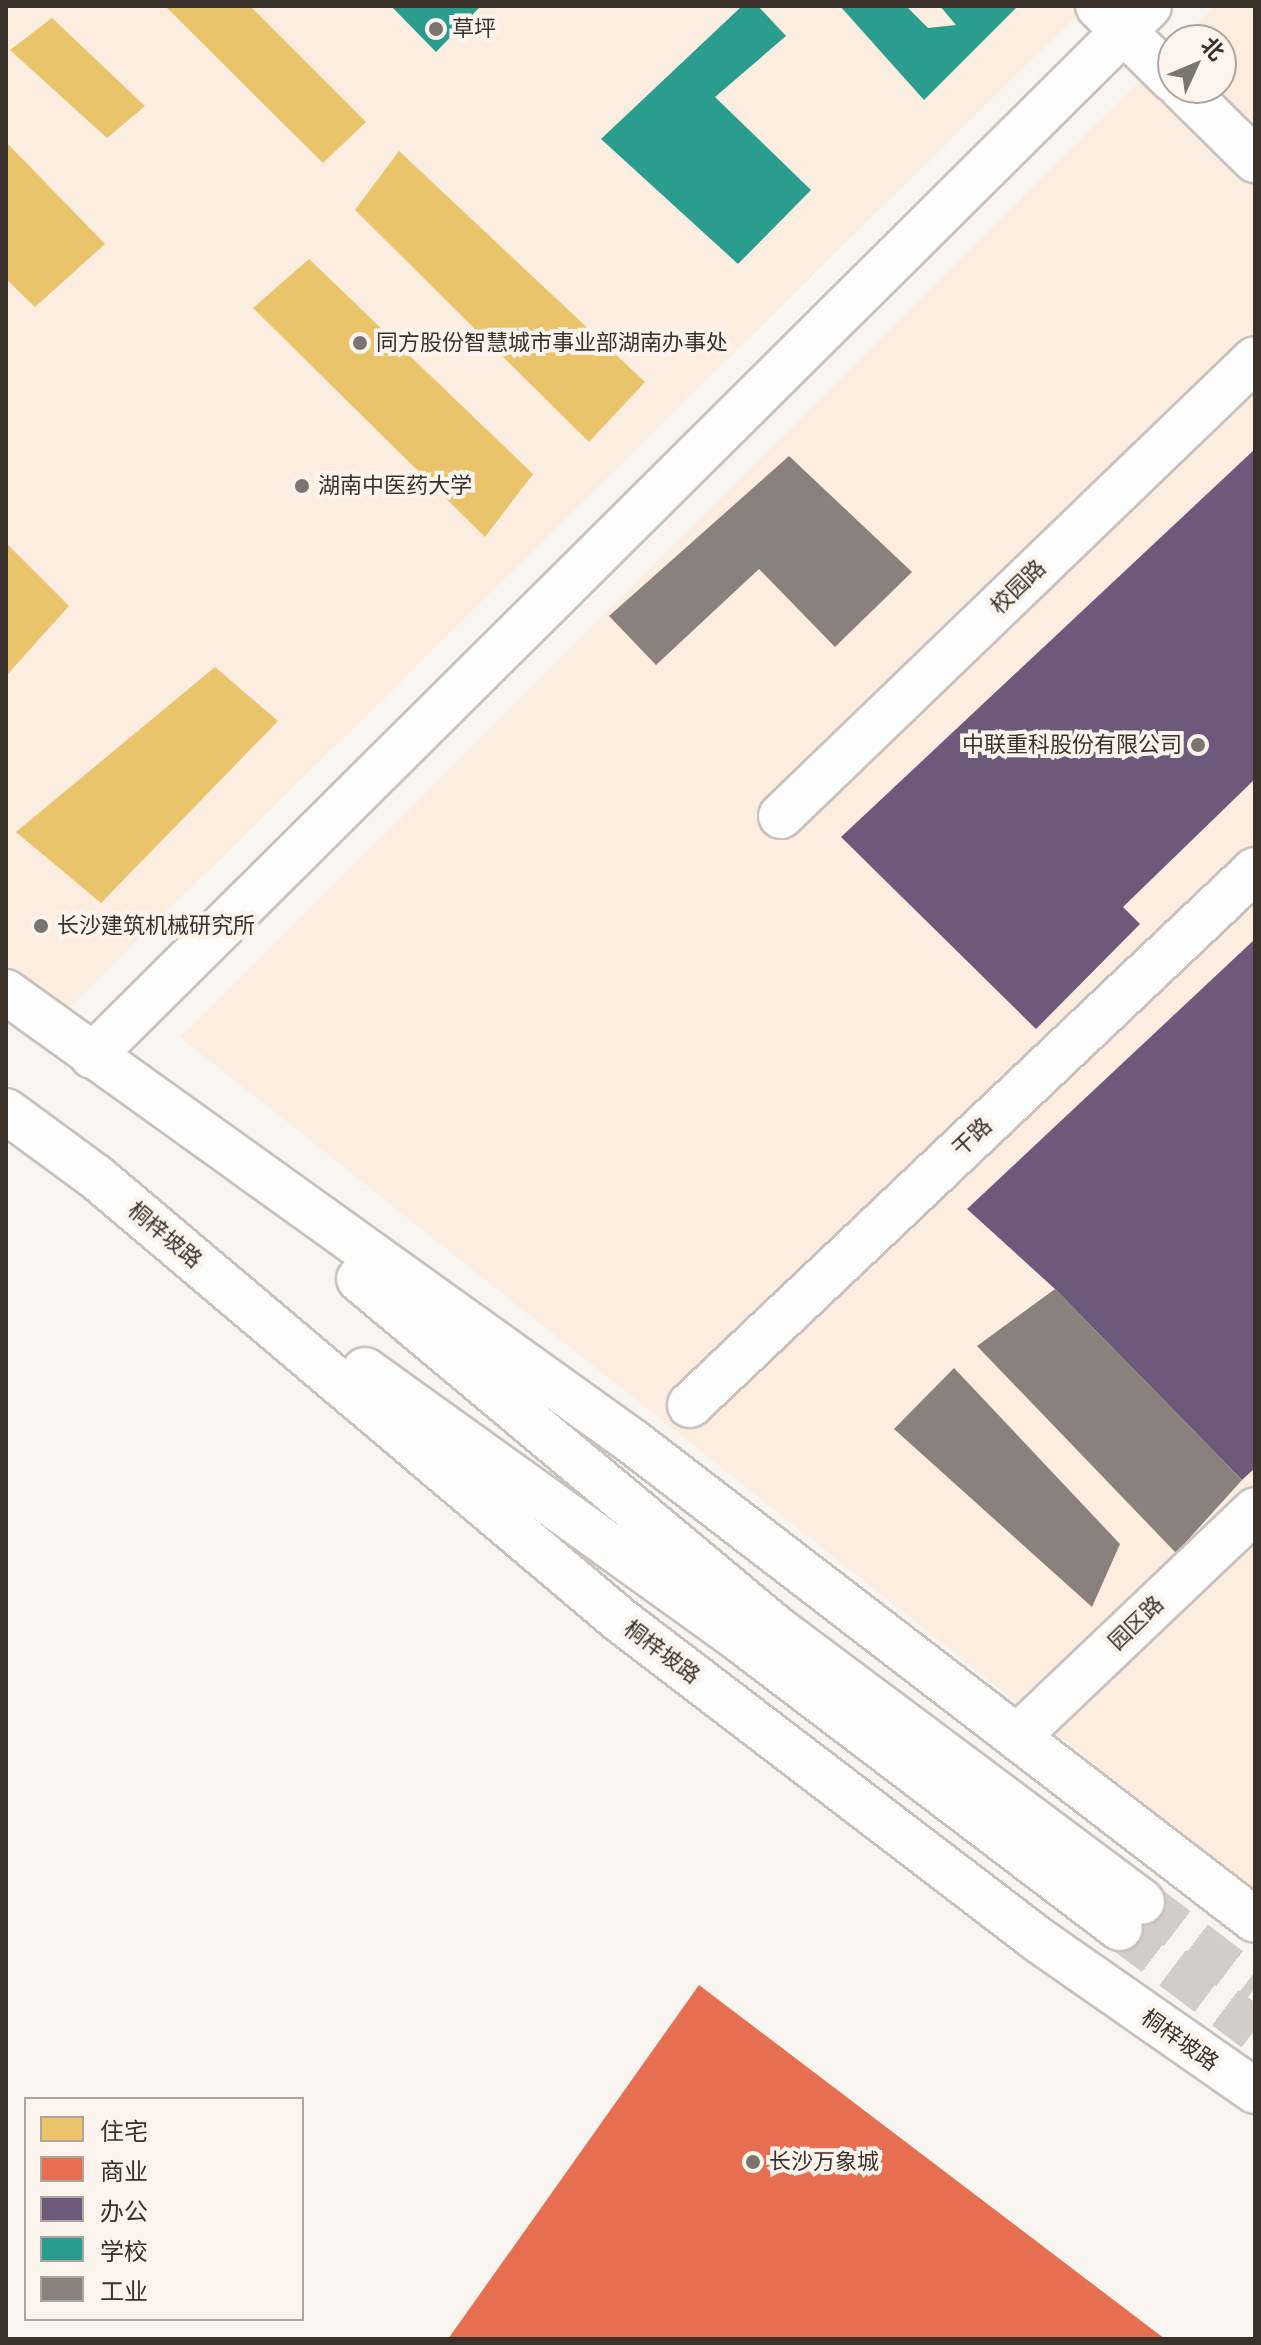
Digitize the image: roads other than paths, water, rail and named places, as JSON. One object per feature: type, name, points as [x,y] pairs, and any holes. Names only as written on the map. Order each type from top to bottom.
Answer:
[{"type":"main road","points":[[92,1056],[1123,14],[1157,59]]},
{"type":"main road","points":[[1198,104],[1255,160]]},
{"type":"main road","name":"校园路","points":[[781,816],[1255,359]]},
{"type":"main road","name":"干路","points":[[690,1405],[1255,870]]},
{"type":"main road","name":"桐梓坡路","points":[[6,992],[633,1442],[1255,1920]]},
{"type":"main road","name":"桐梓坡路","points":[[6,1111],[739,1639],[1131,1915],[776,1628],[92,1056]]},
{"type":"main road","name":"桐梓坡路","points":[[96,1177],[620,1620],[1040,1941],[1255,2091]]},
{"type":"main road","name":"园区路","points":[[1017,1737],[1255,1510]]},
{"type":"tunnel","points":[[1142,1902],[1255,1988]]},
{"type":"tunnel","points":[[1120,1928],[1255,2030]]},
{"type":"place","name":"草坪","points":[[436,29]]},
{"type":"place","name":"同方股份智慧城市事业部湖南办事处","points":[[360,343]]},
{"type":"place","name":"湖南中医药大学","points":[[302,486]]},
{"type":"place","name":"中联重科股份有限公司","points":[[1198,745]]},
{"type":"place","name":"长沙建筑机械研究所","points":[[41,926]]},
{"type":"place","name":"长沙万象城","points":[[753,2162]]}]
